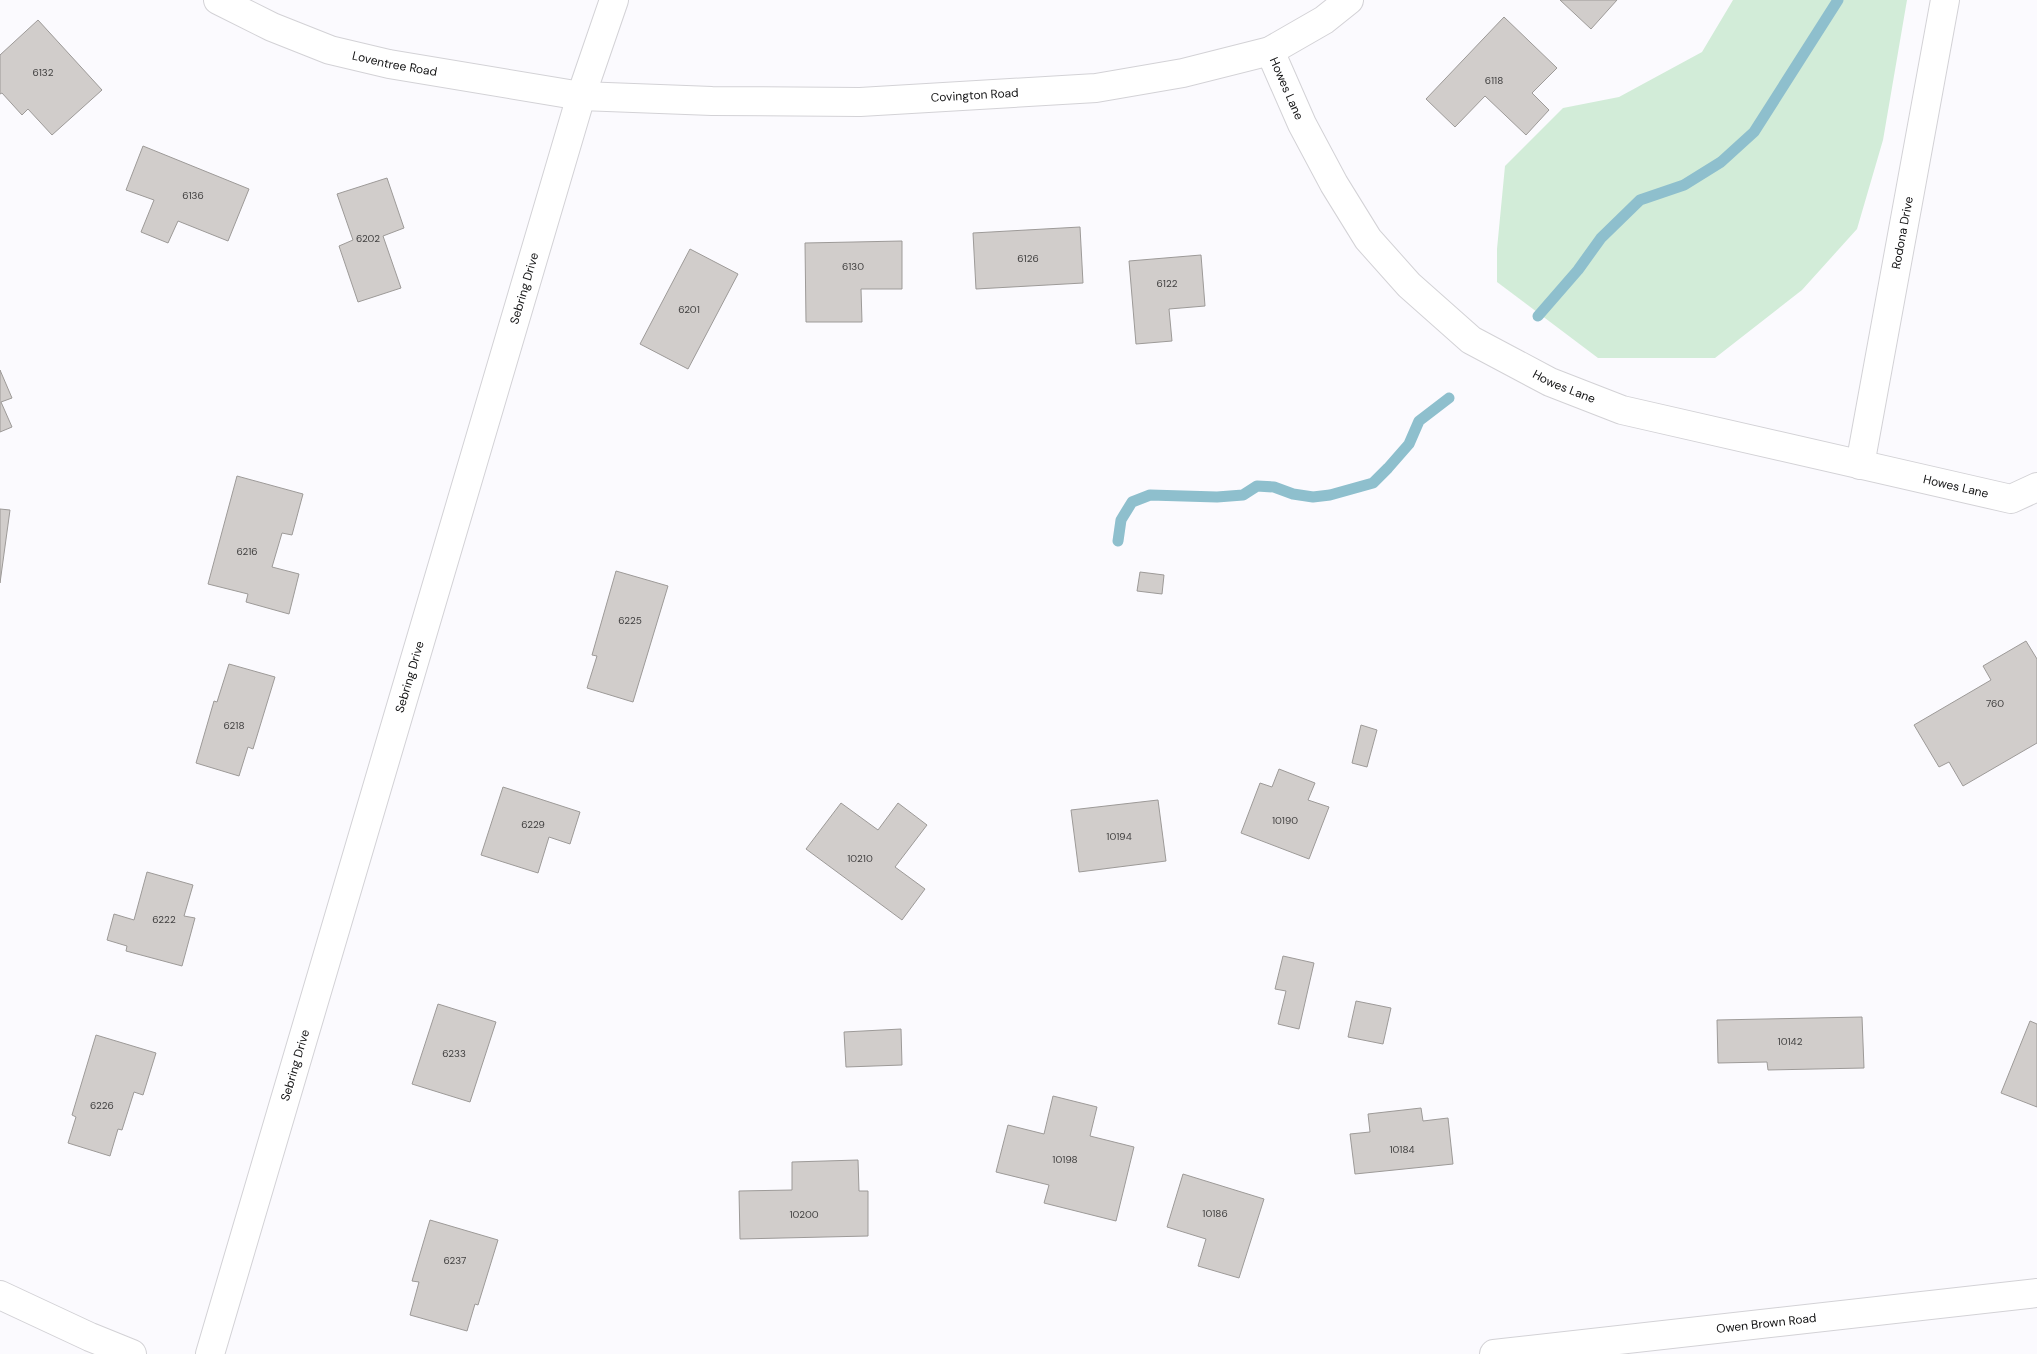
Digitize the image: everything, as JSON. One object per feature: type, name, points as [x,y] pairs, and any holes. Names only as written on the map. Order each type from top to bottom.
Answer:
[{"type":"street","name":"Loventree Road","points":[[218,0],[272,27],[330,50],[389,64],[581,96]]},
{"type":"street","name":"Sebring Drive","points":[[210,1354],[581,96],[614,0]]},
{"type":"street","name":"Covington Road","points":[[581,96],[712,101],[860,102],[1096,88],[1183,74],[1270,51],[1324,20],[1349,0]]},
{"type":"street","name":"Rodona Drive","points":[[1860,465],[1945,0]]},
{"type":"street","name":"Howes Lane","points":[[1270,51],[1302,124],[1334,184],[1368,239],[1409,285],[1471,340],[1550,382],[1622,410],[2011,499],[2037,488]]},
{"type":"street","name":"Owen Brown Road","points":[[1494,1354],[2037,1293]]},
{"type":"street","points":[[0,1295],[90,1337],[132,1354]]},
{"type":"green space","points":[[1733,0],[1907,0],[1883,140],[1857,229],[1802,290],[1715,358],[1598,358],[1497,282],[1497,249],[1505,166],[1563,108],[1619,97],[1702,52]]},
{"type":"building","points":[[1560,0],[1617,0],[1591,29]]},
{"type":"building","points":[[1504,17],[1557,68],[1532,93],[1549,110],[1526,135],[1485,96],[1455,127],[1426,99]]},
{"type":"building","points":[[38,20],[102,90],[52,135],[28,109],[22,115],[2,93],[0,94],[0,55]]},
{"type":"building","points":[[143,146],[249,189],[228,241],[178,221],[168,243],[141,232],[154,200],[126,190]]},
{"type":"building","points":[[387,178],[404,228],[383,236],[401,288],[358,302],[339,246],[353,240],[337,194]]},
{"type":"building","points":[[1080,227],[1083,283],[976,289],[973,233]]},
{"type":"building","points":[[902,241],[902,289],[861,289],[862,322],[806,322],[805,243]]},
{"type":"building","points":[[690,249],[738,274],[688,369],[640,344]]},
{"type":"building","points":[[1201,255],[1205,306],[1169,309],[1172,341],[1136,344],[1129,261]]},
{"type":"building","points":[[0,370],[12,398],[1,402],[12,427],[0,432]]},
{"type":"building","points":[[237,476],[303,494],[292,535],[282,533],[272,567],[299,574],[289,614],[246,602],[248,594],[208,584]]},
{"type":"building","points":[[0,509],[10,510],[0,583]]},
{"type":"building","points":[[616,571],[668,586],[633,702],[587,688],[597,656],[592,655]]},
{"type":"building","points":[[1140,572],[1164,575],[1162,594],[1137,591]]},
{"type":"building","points":[[2026,641],[2037,659],[2037,743],[1963,786],[1949,762],[1939,767],[1914,725],[1991,680],[1983,666]]},
{"type":"building","points":[[229,664],[275,677],[253,749],[248,747],[239,776],[196,763],[214,701],[217,702]]},
{"type":"building","points":[[1361,725],[1377,730],[1367,767],[1352,763]]},
{"type":"building","points":[[1279,769],[1315,783],[1308,800],[1329,807],[1309,859],[1241,833],[1260,783],[1272,787]]},
{"type":"building","points":[[503,787],[580,812],[570,844],[549,837],[538,873],[481,855]]},
{"type":"building","points":[[1158,800],[1166,861],[1079,872],[1071,810]]},
{"type":"building","points":[[841,803],[878,830],[898,803],[927,825],[895,867],[925,889],[902,920],[806,849]]},
{"type":"building","points":[[147,872],[193,885],[184,916],[195,918],[182,966],[126,951],[127,946],[107,940],[114,914],[134,920]]},
{"type":"building","points":[[1283,956],[1314,963],[1299,1029],[1278,1024],[1286,991],[1275,989]]},
{"type":"building","points":[[1356,1001],[1391,1008],[1383,1044],[1348,1037]]},
{"type":"building","points":[[438,1004],[496,1022],[470,1102],[412,1084]]},
{"type":"building","points":[[1862,1017],[1864,1068],[1768,1070],[1767,1062],[1718,1063],[1717,1020]]},
{"type":"building","points":[[2030,1021],[2037,1024],[2037,1107],[2001,1093]]},
{"type":"building","points":[[901,1029],[902,1065],[846,1067],[844,1032]]},
{"type":"building","points":[[96,1035],[156,1053],[143,1095],[134,1092],[122,1130],[118,1129],[110,1156],[68,1143],[76,1117],[72,1115]]},
{"type":"building","points":[[1053,1096],[1097,1107],[1090,1136],[1134,1147],[1116,1221],[1044,1203],[1049,1185],[996,1172],[1008,1125],[1044,1134]]},
{"type":"building","points":[[1421,1108],[1423,1121],[1448,1118],[1453,1164],[1355,1174],[1350,1134],[1370,1132],[1368,1114]]},
{"type":"building","points":[[858,1160],[859,1191],[868,1191],[868,1236],[740,1239],[739,1191],[792,1190],[792,1162]]},
{"type":"building","points":[[1183,1174],[1264,1199],[1239,1278],[1198,1266],[1206,1239],[1167,1227]]},
{"type":"building","points":[[430,1220],[498,1240],[478,1305],[475,1304],[467,1331],[410,1315],[419,1282],[412,1281]]},
{"type":"waterway","points":[[1538,316],[1578,270],[1601,238],[1640,200],[1684,185],[1721,162],[1754,132],[1838,0]]},
{"type":"waterway","points":[[1118,541],[1121,520],[1132,502],[1150,495],[1217,497],[1243,495],[1257,486],[1274,487],[1293,494],[1313,497],[1330,495],[1373,483],[1409,444],[1419,421],[1449,398]]}]
